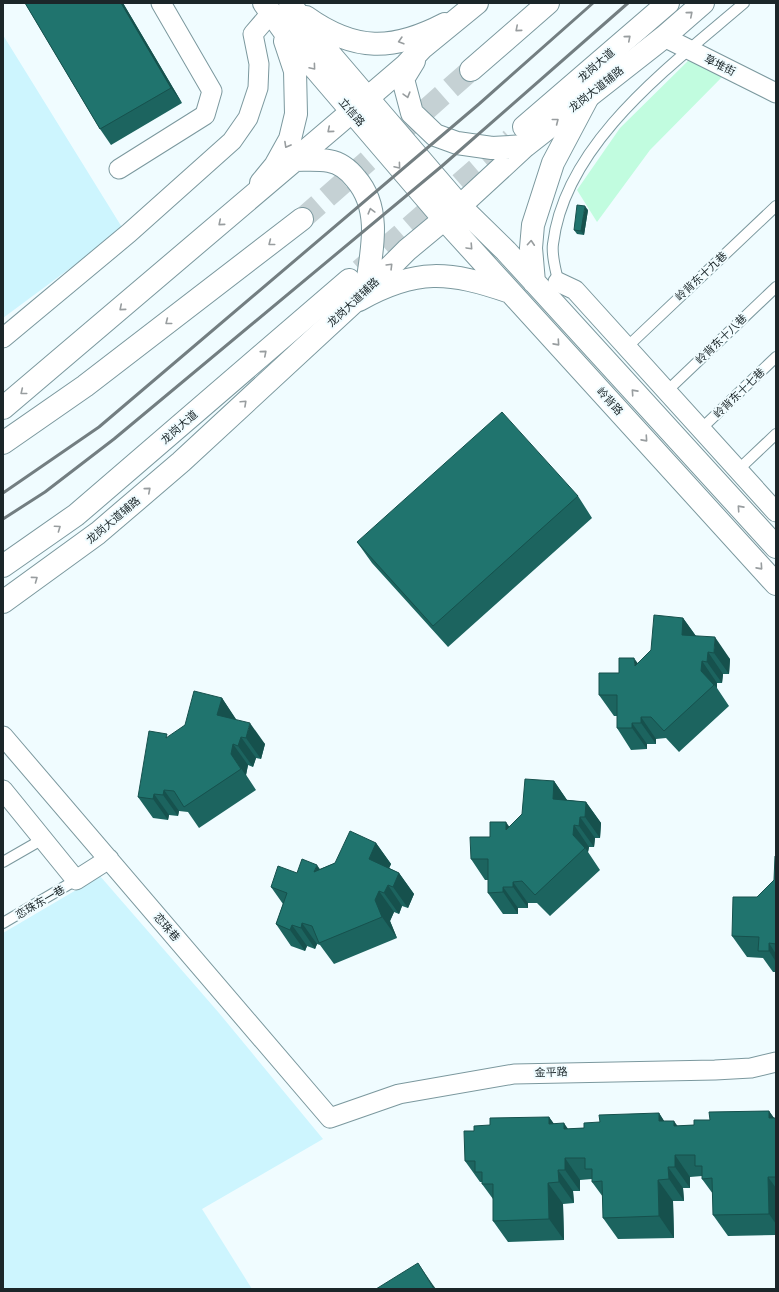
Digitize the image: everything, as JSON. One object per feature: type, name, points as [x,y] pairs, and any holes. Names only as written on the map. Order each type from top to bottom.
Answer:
[{"type":"main road","points":[[470,70],[548,3]]},
{"type":"main road","name":"龙岗大道","points":[[525,136],[668,3]]},
{"type":"main road","name":"龙岗大道辅路","points":[[3,602],[104,528],[181,462],[350,306],[357,285],[407,250],[451,212],[525,136],[589,95],[664,37],[703,3]]},
{"type":"main road","points":[[292,6],[322,28],[358,43],[391,44],[425,34],[470,9]]},
{"type":"main road","name":"立信路","points":[[292,6],[305,26],[368,97],[451,212]]},
{"type":"main road","points":[[3,408],[406,65],[422,48],[470,9]]},
{"type":"main road","points":[[247,201],[275,166],[290,139],[296,114],[295,71],[272,14]]},
{"type":"main road","name":"立信路","points":[[272,14],[352,111],[451,212]]},
{"type":"main road","points":[[422,48],[403,79],[412,113],[435,135],[457,143],[492,148],[525,136]]},
{"type":"main road","points":[[534,282],[531,248],[533,225],[553,163],[589,95]]},
{"type":"main road","points":[[295,160],[329,161],[347,168],[363,186],[373,213],[373,241],[357,285]]},
{"type":"main road","points":[[451,212],[506,251],[776,547]]},
{"type":"main road","name":"岭背路","points":[[451,212],[512,293],[776,584]]},
{"type":"main road","points":[[3,443],[85,386],[302,219]]},
{"type":"main road","points":[[350,306],[380,288],[413,277],[442,275],[482,283],[512,293]]},
{"type":"main road","name":"龙岗大道","points":[[3,566],[76,515],[357,285]]},
{"type":"main road","points":[[739,543],[757,527]]},
{"type":"street","points":[[119,169],[205,115],[212,91],[161,3]]},
{"type":"street","points":[[4,335],[128,233],[232,141],[248,118],[258,88],[259,64],[253,34],[272,14]]},
{"type":"street","name":"草堆街","points":[[664,37],[776,93]]},
{"type":"street","points":[[558,282],[575,290],[776,511]]},
{"type":"street","name":"恋珠巷","points":[[3,736],[330,1118]]},
{"type":"street","points":[[5,796],[43,839],[76,880],[109,859]]},
{"type":"street","name":"金平路","points":[[330,1118],[399,1094],[514,1074],[751,1068],[776,1062]]},
{"type":"lane","points":[[562,313],[552,246],[559,214],[577,171],[627,106],[744,3]]},
{"type":"lane","name":"岭背东十九巷","points":[[627,347],[776,206]]},
{"type":"lane","name":"岭背东十八巷","points":[[667,391],[776,287]]},
{"type":"lane","name":"岭背东十七巷","points":[[701,429],[776,357]]},
{"type":"lane","points":[[738,470],[776,434]]},
{"type":"lane","points":[[757,527],[776,511]]},
{"type":"lane","points":[[3,862],[43,839]]},
{"type":"lane","name":"恋珠东一巷","points":[[3,923],[76,880]]},
{"type":"shaded area","points":[[3,35],[123,229],[3,318]]},
{"type":"shaded area","points":[[100,876],[219,1013],[323,1139],[202,1209],[252,1289],[3,1289],[3,933]]},
{"type":"green space","points":[[693,56],[723,76],[650,150],[597,222],[577,190],[620,128]]},
{"type":"building","points":[[25,3],[121,3],[171,88],[100,129]]},
{"type":"building","points":[[577,205],[585,206],[581,231],[574,230]]},
{"type":"building","points":[[502,412],[578,496],[433,626],[357,542]]},
{"type":"building","points":[[654,615],[683,618],[682,635],[715,637],[714,653],[708,652],[707,662],[702,661],[701,671],[714,685],[664,731],[651,717],[641,717],[641,723],[632,723],[632,728],[617,728],[617,695],[599,695],[599,673],[619,673],[619,658],[634,658],[635,666],[651,650]]},
{"type":"building","points":[[194,691],[222,698],[217,715],[250,723],[246,738],[241,737],[238,746],[233,744],[231,754],[241,769],[184,807],[174,791],[164,790],[163,795],[154,794],[153,799],[138,797],[149,731],[167,734],[166,738],[185,725]]},
{"type":"building","points":[[525,779],[554,781],[553,799],[586,802],[585,817],[580,817],[579,826],[574,825],[573,835],[585,848],[535,895],[522,881],[513,882],[513,887],[503,887],[503,892],[488,893],[488,859],[471,859],[470,837],[490,837],[490,822],[506,822],[506,830],[522,814]]},
{"type":"building","points":[[350,831],[376,843],[369,859],[399,873],[393,887],[388,885],[384,893],[379,891],[375,900],[382,917],[319,943],[312,926],[302,923],[301,928],[292,925],[290,930],[276,924],[287,893],[271,887],[278,866],[297,873],[302,859],[317,865],[314,872],[335,863]]},
{"type":"building","points":[[775,856],[776,944],[769,943],[769,951],[758,951],[759,937],[732,936],[733,897],[757,897],[774,880]]},
{"type":"building","points":[[769,1111],[769,1118],[776,1118],[776,1177],[768,1177],[769,1214],[713,1215],[712,1178],[702,1179],[702,1166],[695,1166],[695,1155],[675,1155],[675,1167],[668,1167],[669,1179],[658,1180],[659,1216],[603,1218],[602,1181],[592,1182],[592,1169],[585,1169],[585,1158],[565,1158],[565,1170],[558,1170],[559,1182],[548,1183],[549,1219],[493,1221],[493,1184],[482,1184],[482,1172],[475,1172],[475,1161],[465,1161],[464,1131],[474,1131],[474,1126],[490,1125],[490,1118],[549,1117],[549,1124],[564,1123],[564,1129],[584,1128],[584,1123],[600,1122],[599,1115],[659,1113],[659,1121],[674,1121],[674,1126],[694,1125],[694,1120],[710,1120],[709,1112]]},
{"type":"building","points":[[418,1263],[434,1289],[376,1289]]},
{"type":"tunnel","points":[[302,219],[471,70]]},
{"type":"tunnel","points":[[360,270],[511,139]]},
{"type":"railway","points":[[3,493],[99,427],[479,104],[593,3]]},
{"type":"railway","points":[[3,519],[45,492],[114,439],[442,166],[628,3]]}]
